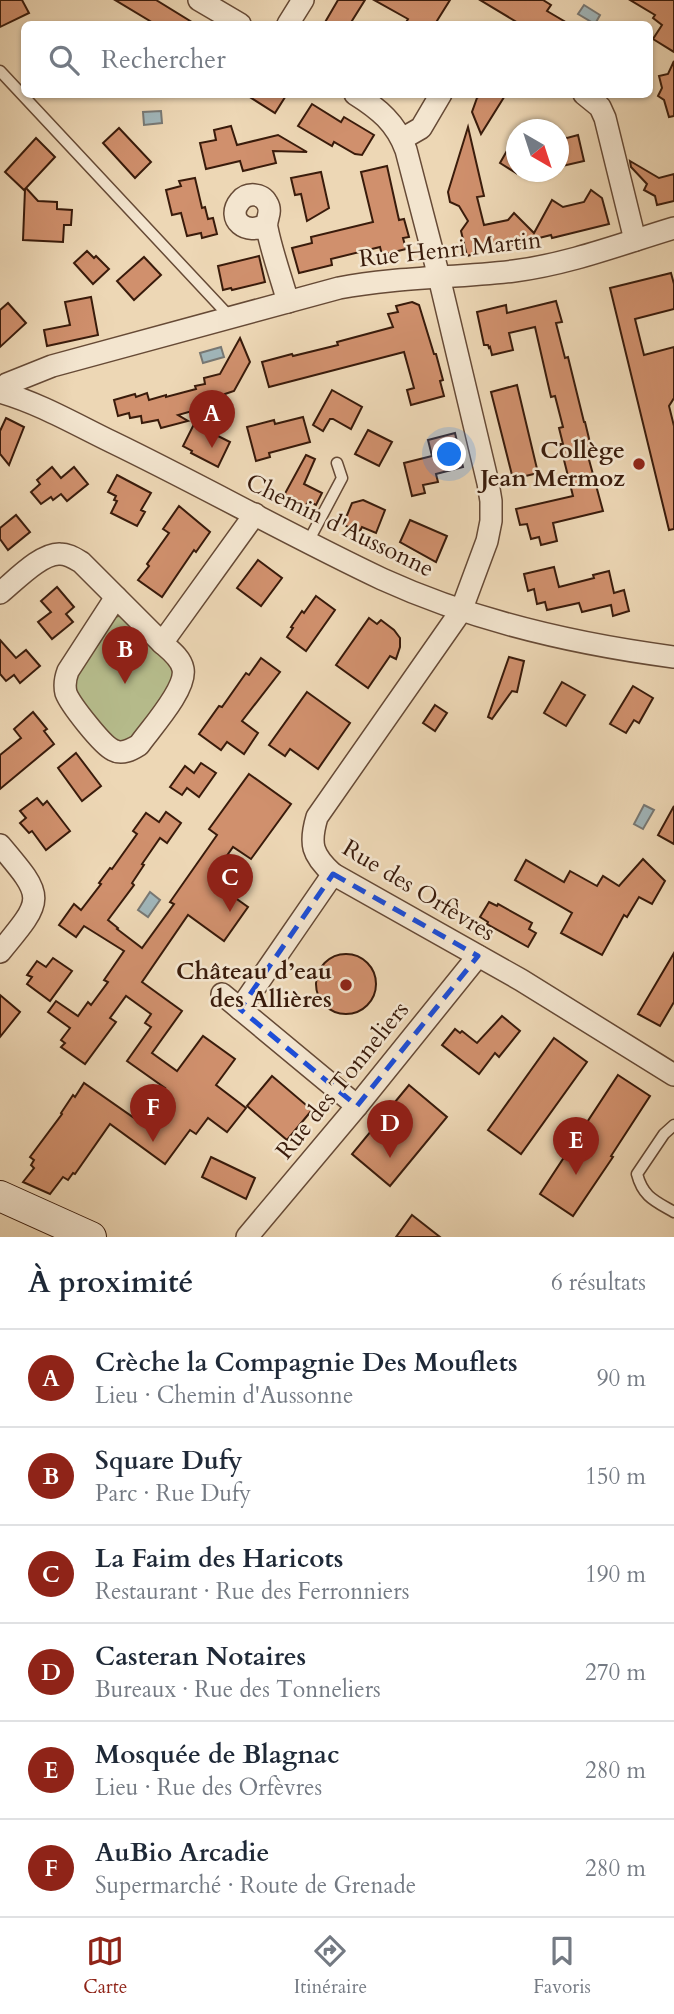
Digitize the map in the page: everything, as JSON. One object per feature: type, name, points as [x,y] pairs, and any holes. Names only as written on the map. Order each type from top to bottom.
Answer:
[{"type":"main road","points":[[0,1196],[91,1237]]},
{"type":"street","points":[[199,0],[235,21]]},
{"type":"street","points":[[290,21],[303,0]]},
{"type":"street","points":[[361,98],[387,117],[402,139],[421,128],[440,98]]},
{"type":"street","points":[[589,98],[600,107],[605,118],[635,240]]},
{"type":"street","name":"Rue des Orfèvres","points":[[402,139],[439,277],[491,501],[491,521],[487,541],[461,611],[317,817],[312,834],[314,851],[320,862],[333,874],[521,980],[674,1075]]},
{"type":"street","points":[[265,224],[288,302]]},
{"type":"street","name":"Rue Henri Martin","points":[[0,392],[7,384],[43,369],[339,288],[370,282],[515,271],[560,263],[674,228]]},
{"type":"street","points":[[27,401],[43,369]]},
{"type":"street","name":"Chemin d'Aussonne","points":[[0,392],[27,401],[178,474],[383,579],[461,611],[547,635],[674,657]]},
{"type":"street","points":[[162,643],[255,514]]},
{"type":"street","points":[[0,593],[50,555],[71,556],[81,562],[179,659],[183,668],[180,687],[139,745],[130,751],[121,752],[104,743],[70,701],[65,690],[68,671],[116,597]]},
{"type":"street","points":[[0,845],[28,878],[34,891],[34,904],[28,918],[0,952]]},
{"type":"street","points":[[240,1009],[333,874]]},
{"type":"street","name":"Rue des Tonneliers","points":[[247,1237],[478,956]]},
{"type":"street","points":[[222,994],[357,1106]]},
{"type":"lane","points":[[0,71],[21,93]]},
{"type":"lane","points":[[25,98],[231,318]]},
{"type":"lane","points":[[308,542],[342,478],[337,463]]},
{"type":"lane","points":[[674,1125],[664,1134],[637,1174],[640,1186],[650,1198],[674,1212]]},
{"type":"highlighted area","points":[[333,874],[478,956],[357,1106],[240,1009]]},
{"type":"green space","points":[[125,614],[173,661],[178,679],[137,740],[117,744],[72,693],[74,677],[109,619]]},
{"type":"water","points":[[584,5],[600,15],[597,21],[590,21],[578,14]]},
{"type":"water","points":[[161,111],[162,123],[144,125],[143,112]]},
{"type":"water","points":[[221,347],[224,357],[203,363],[200,353]]},
{"type":"water","points":[[644,805],[654,810],[643,829],[634,824]]},
{"type":"water","points":[[150,892],[160,900],[148,917],[138,910]]},
{"type":"building","points":[[0,0],[22,0],[29,13],[0,27]]},
{"type":"building","points":[[115,0],[156,0],[190,21],[150,21]]},
{"type":"building","points":[[338,0],[365,0],[352,21],[326,21]]},
{"type":"building","points":[[374,0],[450,0],[437,21],[407,21],[408,19]]},
{"type":"building","points":[[480,0],[543,0],[551,5],[547,11],[564,21],[515,21]]},
{"type":"building","points":[[630,0],[674,0],[674,52],[653,39],[662,25],[653,18],[655,15]]},
{"type":"building","points":[[674,61],[674,116],[669,117],[664,100],[658,96],[662,88],[659,76],[668,74]]},
{"type":"building","points":[[251,98],[284,98],[275,113]]},
{"type":"building","points":[[477,98],[504,98],[481,134],[472,112]]},
{"type":"building","points":[[312,104],[341,122],[344,117],[374,135],[362,155],[334,142],[332,146],[298,126]]},
{"type":"building","points":[[231,126],[237,145],[278,135],[307,152],[273,151],[276,163],[243,171],[240,161],[206,169],[200,143],[216,140],[214,130]]},
{"type":"building","points":[[468,127],[484,196],[477,197],[484,225],[508,220],[514,213],[534,233],[552,200],[563,207],[584,202],[591,190],[602,198],[609,224],[467,256],[461,231],[468,221],[459,206],[450,202],[448,192]]},
{"type":"building","points":[[119,128],[151,162],[135,178],[103,143]]},
{"type":"building","points":[[578,135],[584,161],[569,164],[569,137]]},
{"type":"building","points":[[36,138],[55,157],[26,188],[38,201],[57,202],[57,209],[72,210],[71,225],[64,225],[63,242],[23,240],[25,189],[5,172]]},
{"type":"building","points":[[506,152],[506,167],[500,163]]},
{"type":"building","points":[[630,161],[659,178],[674,174],[674,201],[657,205],[655,196],[644,190],[647,184],[631,167]]},
{"type":"building","points":[[387,166],[399,220],[404,219],[409,237],[403,238],[406,249],[382,255],[380,247],[331,259],[332,265],[299,273],[292,248],[312,243],[311,237],[373,222],[361,172]]},
{"type":"building","points":[[321,172],[329,208],[307,221],[301,194],[295,195],[291,178]]},
{"type":"building","points":[[195,178],[202,208],[205,207],[208,219],[213,218],[217,234],[202,238],[201,233],[187,236],[181,213],[172,215],[166,190],[181,186],[179,181]]},
{"type":"building","points":[[87,251],[109,269],[93,284],[74,263]]},
{"type":"building","points":[[259,256],[265,282],[223,290],[218,266]]},
{"type":"building","points":[[144,257],[161,275],[134,300],[117,281]]},
{"type":"building","points":[[671,273],[674,309],[635,319],[644,355],[674,347],[674,398],[669,406],[674,426],[674,529],[669,530],[610,288]]},
{"type":"building","points":[[91,297],[98,335],[47,346],[44,330],[70,325],[65,302]]},
{"type":"building","points":[[556,301],[562,322],[556,323],[585,422],[593,455],[588,456],[603,511],[553,523],[557,541],[541,545],[539,537],[531,539],[527,524],[520,525],[516,509],[573,496],[560,444],[563,444],[559,428],[563,427],[555,396],[551,397],[535,327],[509,333],[513,350],[492,355],[490,347],[484,345],[477,312],[506,305],[507,313]]},
{"type":"building","points":[[412,302],[419,305],[436,354],[444,396],[411,405],[407,390],[414,388],[404,352],[269,387],[262,362],[338,345],[337,342],[393,327],[388,314],[398,312],[396,306]]},
{"type":"building","points":[[8,303],[26,323],[0,347],[0,310]]},
{"type":"building","points":[[240,338],[250,362],[234,391],[225,394],[227,401],[178,415],[188,421],[161,428],[158,420],[142,423],[141,416],[130,418],[129,413],[118,416],[114,400],[147,393],[149,400],[196,389],[195,386],[205,384],[204,378],[220,374]]},
{"type":"building","points":[[517,385],[538,473],[513,479],[491,392]]},
{"type":"building","points":[[332,390],[362,407],[351,429],[333,419],[330,419],[323,431],[313,425]]},
{"type":"building","points":[[303,417],[310,442],[269,453],[270,457],[256,461],[247,427],[274,420],[275,424]]},
{"type":"building","points":[[6,418],[24,427],[9,465],[0,454],[0,431]]},
{"type":"building","points":[[194,424],[230,442],[218,467],[183,446]]},
{"type":"building","points":[[368,430],[392,442],[379,466],[355,454]]},
{"type":"building","points":[[455,433],[463,467],[436,474],[438,482],[423,485],[425,493],[412,496],[404,463],[432,456],[428,440]]},
{"type":"building","points":[[306,455],[315,459],[304,484],[322,493],[316,505],[308,501],[304,510],[282,499]]},
{"type":"building","points":[[52,467],[61,478],[74,467],[88,484],[67,501],[61,494],[41,504],[31,492],[40,484],[37,480]]},
{"type":"building","points":[[117,475],[151,493],[141,510],[145,512],[137,526],[111,513],[117,501],[114,500],[116,496],[108,492]]},
{"type":"building","points":[[363,500],[385,510],[376,533],[362,527],[360,531],[343,525],[352,503]]},
{"type":"building","points":[[179,506],[210,532],[196,552],[194,550],[162,597],[138,580],[169,533],[163,529]]},
{"type":"building","points":[[16,515],[30,532],[8,550],[0,539],[0,528]]},
{"type":"building","points":[[410,520],[447,536],[436,562],[400,542]]},
{"type":"building","points":[[258,560],[282,578],[261,606],[237,588]]},
{"type":"building","points":[[554,567],[559,587],[609,571],[614,593],[624,590],[629,611],[613,616],[611,605],[582,612],[579,603],[547,610],[545,602],[537,604],[534,589],[528,591],[524,574]]},
{"type":"building","points":[[57,587],[74,607],[66,614],[73,622],[52,639],[38,622],[51,612],[41,601]]},
{"type":"building","points":[[316,596],[335,610],[306,651],[287,637],[302,611],[304,613]]},
{"type":"building","points":[[369,618],[377,624],[381,620],[394,630],[400,638],[400,647],[396,659],[390,656],[368,688],[336,665]]},
{"type":"building","points":[[0,640],[16,658],[26,650],[40,666],[20,683],[14,675],[6,681],[0,674]]},
{"type":"building","points":[[509,657],[524,661],[517,692],[512,691],[492,719],[488,717]]},
{"type":"building","points":[[261,658],[280,672],[242,721],[258,733],[244,754],[227,742],[221,750],[199,734],[219,706],[222,707],[246,673],[249,675]]},
{"type":"building","points":[[562,682],[585,695],[566,726],[544,713]]},
{"type":"building","points":[[633,686],[653,698],[639,723],[634,720],[626,733],[610,724]]},
{"type":"building","points":[[307,692],[350,723],[318,769],[290,749],[285,756],[269,745]]},
{"type":"building","points":[[435,705],[447,713],[435,731],[423,723]]},
{"type":"building","points":[[33,712],[47,729],[44,731],[54,744],[0,789],[0,755],[21,738],[14,729]]},
{"type":"building","points":[[76,753],[101,786],[82,801],[58,768]]},
{"type":"building","points":[[201,763],[216,773],[199,797],[187,788],[182,795],[170,787],[185,766],[194,773]]},
{"type":"building","points":[[249,774],[291,804],[251,859],[233,847],[210,880],[248,907],[224,941],[188,915],[142,982],[182,1011],[152,1053],[177,1071],[203,1036],[235,1059],[216,1085],[246,1108],[227,1132],[208,1118],[196,1134],[190,1130],[165,1164],[110,1124],[75,1174],[68,1180],[63,1177],[50,1194],[23,1182],[34,1168],[31,1165],[34,1160],[30,1157],[84,1083],[140,1122],[165,1088],[127,1061],[151,1027],[145,1023],[151,1014],[126,996],[110,1018],[116,1022],[85,1064],[61,1047],[65,1043],[61,1040],[70,1028],[48,1012],[56,1001],[78,1016],[88,1002],[91,1005],[108,982],[104,980],[124,951],[84,926],[76,937],[59,925],[74,904],[81,910],[137,834],[133,831],[146,813],[159,822],[166,812],[181,823],[167,843],[160,838],[142,864],[144,865],[132,883],[134,885],[108,920],[142,948],[174,904],[170,902],[217,835],[209,829]]},
{"type":"building","points":[[37,798],[43,805],[47,801],[70,831],[46,850],[32,831],[29,833],[20,823],[26,818],[20,811]]},
{"type":"building","points":[[674,806],[674,844],[658,835]]},
{"type":"building","points":[[643,859],[665,881],[652,904],[639,897],[627,917],[624,915],[602,955],[561,933],[572,913],[515,880],[526,860],[564,882],[570,871],[597,886],[603,876],[619,886]]},
{"type":"building","points":[[489,902],[497,906],[498,904],[532,923],[529,929],[536,933],[528,947],[487,924],[488,922],[480,917]]},
{"type":"building","points":[[674,953],[674,1002],[660,1026],[638,1014]]},
{"type":"building","name":"Château d’eau des Allières","points":[[346,954],[363,959],[371,967],[376,984],[371,1001],[363,1009],[346,1014],[329,1009],[321,1001],[316,984],[321,967],[329,959]]},
{"type":"building","points":[[53,958],[72,971],[50,1001],[27,984],[32,977],[27,975],[37,961],[46,967]]},
{"type":"building","points":[[0,995],[20,1012],[0,1037]]},
{"type":"building","points":[[502,1016],[520,1031],[499,1057],[495,1053],[479,1074],[442,1045],[455,1029],[477,1043]]},
{"type":"building","points":[[554,1038],[587,1062],[521,1154],[488,1130]]},
{"type":"building","points":[[618,1075],[650,1096],[573,1216],[540,1194]]},
{"type":"building","points":[[272,1076],[312,1110],[287,1140],[247,1106]]},
{"type":"building","points":[[409,1085],[447,1117],[390,1186],[352,1154]]},
{"type":"building","points":[[211,1157],[255,1178],[246,1199],[202,1177]]},
{"type":"building","points":[[412,1215],[440,1237],[396,1237]]},
{"type":"place","name":"Crèche la Compagnie Des Mouflets","points":[[212,448]]},
{"type":"place","name":"Collège Jean Mermoz","points":[[639,464]]},
{"type":"place","name":"Square Dufy","points":[[125,684]]},
{"type":"place","name":"La Faim des Haricots","points":[[230,912]]},
{"type":"place","name":"Château d’eau des Allières","points":[[346,985]]},
{"type":"place","name":"AuBio Arcadie","points":[[153,1142]]},
{"type":"place","name":"Casteran Notaires","points":[[390,1158]]},
{"type":"place","name":"Mosquée de Blagnac","points":[[576,1175]]}]
